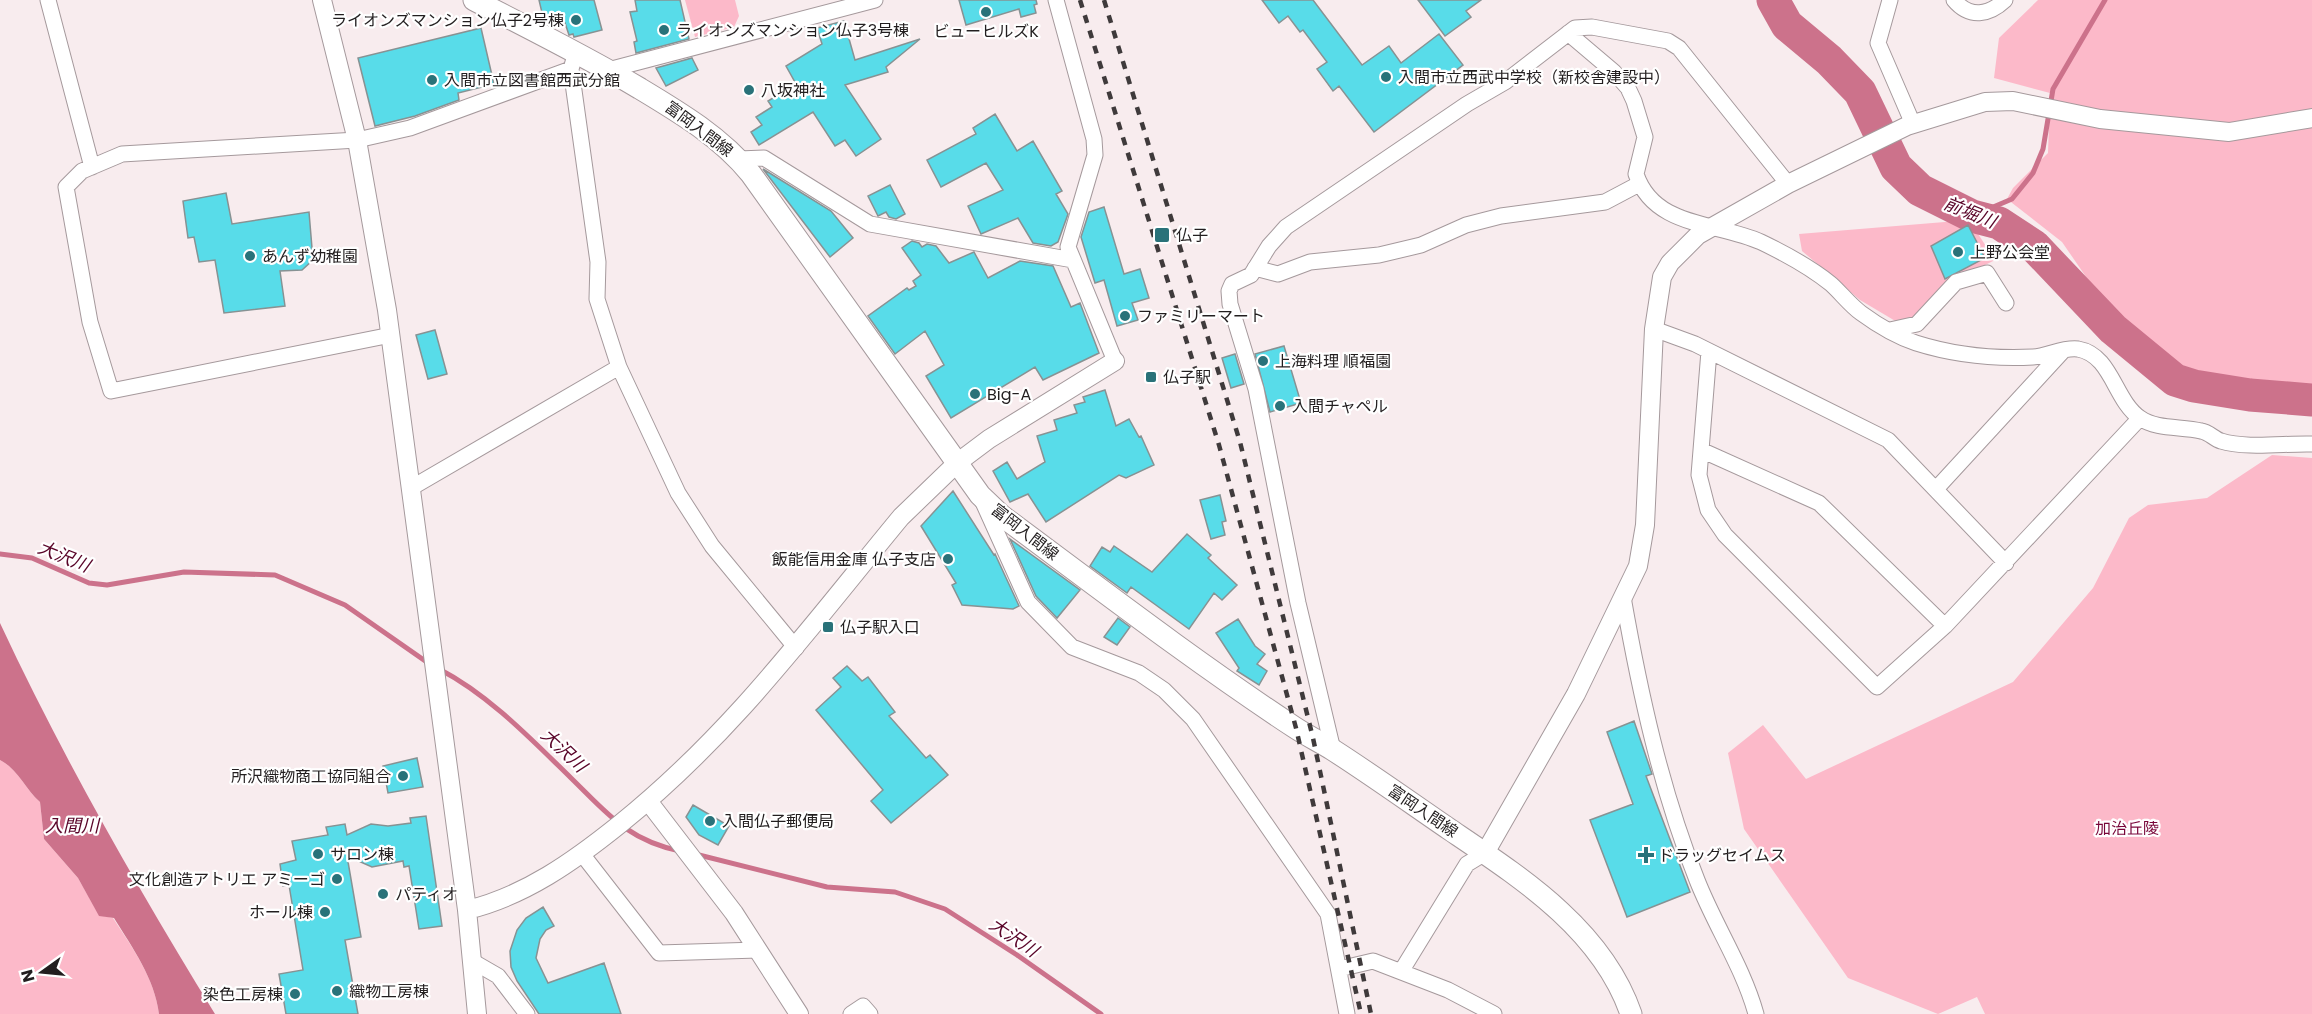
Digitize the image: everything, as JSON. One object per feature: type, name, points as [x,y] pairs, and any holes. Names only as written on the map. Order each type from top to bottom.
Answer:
[{"type":"main road","name":"富岡入間線","points":[[474,0],[574,61],[608,70],[678,111],[739,159],[980,495],[1002,516],[1175,644],[1296,728],[1333,750],[1485,853],[1550,901],[1580,932],[1614,979],[1631,1014]]},
{"type":"street","points":[[48,0],[92,167]]},
{"type":"street","points":[[322,0],[357,140],[375,229],[467,910],[477,1014]]},
{"type":"street","points":[[608,70],[875,0]]},
{"type":"street","points":[[467,910],[507,898],[582,854],[632,815],[741,712],[796,648],[901,517],[957,463],[1031,412],[1115,362],[1068,247],[1095,155],[1095,147],[1056,0]]},
{"type":"street","points":[[1890,0],[1878,43],[1910,125]]},
{"type":"street","points":[[1954,0],[1961,7],[1976,14],[1989,11],[2005,0]]},
{"type":"street","points":[[1333,750],[1298,603],[1256,389],[1230,304],[1229,291],[1232,284],[1251,275],[1269,246],[1286,227],[1467,104],[1505,82],[1575,28],[1592,27],[1668,40],[1679,48],[1788,184]]},
{"type":"street","points":[[1568,33],[1614,72],[1628,88],[1644,137],[1637,164],[1640,184],[1651,201],[1664,210],[1681,219],[1758,241],[1800,262],[1831,285],[1860,312],[1915,342],[1975,356],[2036,357],[2078,350],[2099,359],[2124,401],[2140,418],[2163,427],[2204,431],[2221,441],[2245,444],[2312,444]]},
{"type":"street","points":[[390,335],[111,391],[90,322],[66,187],[82,171],[122,154],[357,140],[410,128],[574,61],[598,262],[597,299],[619,367],[684,502],[712,546],[796,648]]},
{"type":"street","points":[[1402,970],[1467,864],[1485,853],[1576,694],[1638,566],[1645,525],[1654,329],[1662,278],[1681,252],[1710,227],[1850,153],[1910,125],[1985,102],[2013,101],[2100,119],[2229,132],[2312,118]]},
{"type":"street","points":[[739,159],[764,158],[855,217],[870,224],[1073,260]]},
{"type":"street","points":[[1255,268],[1278,274],[1310,262],[1379,255],[1420,245],[1466,225],[1501,216],[1605,201],[1640,184]]},
{"type":"street","points":[[1890,330],[1917,324],[1956,282],[1987,273],[2006,303]]},
{"type":"street","points":[[1654,329],[1709,351],[1888,440],[2006,563]]},
{"type":"street","points":[[1709,351],[1699,475],[1708,510],[1725,535],[1878,687],[1945,626],[2140,418]]},
{"type":"street","points":[[1936,489],[2063,351]]},
{"type":"street","points":[[411,488],[619,367]]},
{"type":"street","points":[[1701,450],[1819,503],[1945,626]]},
{"type":"street","points":[[980,495],[1028,602],[1072,647],[1139,673],[1164,690],[1193,719],[1328,914],[1347,1014]]},
{"type":"street","points":[[1623,597],[1652,739],[1681,830],[1697,879],[1750,990],[1756,1014]]},
{"type":"street","points":[[648,801],[734,913],[799,1014]]},
{"type":"street","points":[[582,854],[659,952],[758,950]]},
{"type":"street","points":[[472,961],[498,976],[527,1014]]},
{"type":"street","points":[[1339,969],[1373,961],[1402,970],[1448,990],[1494,1014]]},
{"type":"street","points":[[851,1014],[863,1006],[870,1014]]},
{"type":"green space","points":[[685,0],[735,0],[739,16],[734,27],[695,37]]},
{"type":"green space","points":[[2038,0],[2312,0],[2312,411],[2247,406],[2131,342],[2062,242],[2007,199],[2013,188],[2048,153],[2050,93],[1994,78],[1999,38]]},
{"type":"green space","points":[[1969,220],[1995,260],[1949,283],[1916,320],[1897,322],[1860,300],[1802,251],[1799,234]]},
{"type":"green space","name":"加治丘陵","points":[[2272,455],[2312,458],[2312,1014],[1985,1014],[1977,997],[1938,1014],[1848,978],[1744,829],[1728,753],[1763,725],[1806,779],[2013,682],[2093,588],[2129,518],[2148,505],[2207,498]]},
{"type":"green space","points":[[0,760],[17,774],[40,802],[44,839],[78,878],[99,915],[113,918],[128,940],[148,976],[159,1014],[0,1014]]},
{"type":"water","name":"入間川","points":[[0,623],[49,723],[102,822],[215,1014],[159,1014],[148,976],[128,940],[114,918],[99,916],[78,878],[44,839],[40,802],[17,774],[0,760]]},
{"type":"building","name":"ライオンズマンション仏子2号棟","points":[[539,0],[594,0],[602,30],[574,37],[573,34],[569,35],[565,23],[554,26],[551,14],[543,17]]},
{"type":"building","name":"ライオンズマンション仏子3号棟","points":[[635,0],[680,0],[689,39],[636,53],[634,42],[637,41],[630,12],[637,11]]},
{"type":"building","name":"ビューヒルズK","points":[[959,0],[1036,0],[1037,4],[1034,5],[1036,13],[1021,17],[1019,9],[966,25]]},
{"type":"building","points":[[1262,0],[1313,0],[1362,65],[1389,46],[1401,63],[1439,34],[1463,65],[1374,132],[1339,86],[1333,91],[1317,69],[1327,62],[1303,30],[1300,32],[1288,16],[1279,23]]},
{"type":"building","points":[[1418,0],[1481,0],[1466,11],[1471,17],[1445,36]]},
{"type":"building","points":[[844,21],[855,60],[920,39],[886,67],[888,72],[845,85],[881,139],[856,156],[845,140],[835,146],[813,112],[759,145],[751,132],[762,125],[756,117],[772,107],[768,101],[796,84],[786,66],[822,44],[817,28]]},
{"type":"building","points":[[481,28],[494,84],[458,93],[459,100],[415,116],[375,126],[358,58]]},
{"type":"building","points":[[692,58],[698,70],[666,86],[656,68]]},
{"type":"building","points":[[995,114],[1017,151],[1033,141],[1062,191],[1056,194],[1068,214],[1058,242],[1051,246],[1033,243],[1018,218],[981,234],[968,206],[1003,190],[986,163],[941,187],[927,160],[976,134],[973,128]]},
{"type":"building","points":[[763,169],[831,211],[853,238],[830,257]]},
{"type":"building","points":[[890,185],[905,214],[896,219],[889,217],[886,212],[878,216],[868,196]]},
{"type":"building","points":[[226,193],[232,224],[309,212],[313,260],[302,270],[280,271],[285,306],[224,313],[215,260],[199,262],[194,237],[188,238],[183,201]]},
{"type":"building","points":[[1104,207],[1124,274],[1140,269],[1149,298],[1132,303],[1138,320],[1117,326],[1104,280],[1095,283],[1081,237],[1089,212]]},
{"type":"building","name":"上野公会堂","points":[[1968,225],[1985,258],[1945,279],[1931,246]]},
{"type":"building","points":[[912,241],[919,243],[922,247],[927,244],[936,246],[949,263],[974,252],[988,278],[1020,261],[1053,266],[1071,307],[1080,303],[1099,353],[1043,380],[1035,367],[951,418],[926,376],[944,365],[925,331],[895,354],[868,316],[907,288],[909,290],[916,286],[913,281],[921,275],[902,248]]},
{"type":"building","points":[[435,330],[447,374],[428,379],[416,335]]},
{"type":"building","points":[[1284,346],[1301,403],[1270,412],[1255,354]]},
{"type":"building","points":[[1235,354],[1244,384],[1231,388],[1222,358]]},
{"type":"building","points":[[1105,390],[1116,426],[1129,419],[1139,437],[1141,436],[1154,465],[1126,478],[1119,475],[1046,522],[1028,494],[1010,502],[993,471],[1007,462],[1017,479],[1045,462],[1037,436],[1057,430],[1054,420],[1077,413],[1074,405],[1085,402],[1083,397]]},
{"type":"building","points":[[953,491],[995,554],[1019,606],[1013,609],[962,605],[952,585],[956,583],[921,526]]},
{"type":"building","points":[[1220,495],[1226,521],[1222,522],[1225,535],[1211,539],[1200,500]]},
{"type":"building","points":[[1187,534],[1211,555],[1208,558],[1237,585],[1222,600],[1214,593],[1189,629],[1131,587],[1127,593],[1090,566],[1102,547],[1110,552],[1114,546],[1152,572]]},
{"type":"building","points":[[1010,539],[1080,590],[1057,618],[1036,596]]},
{"type":"building","points":[[1118,618],[1130,627],[1117,645],[1104,637]]},
{"type":"building","points":[[1238,619],[1255,646],[1265,654],[1257,664],[1267,671],[1259,685],[1237,671],[1239,668],[1216,633]]},
{"type":"building","points":[[847,666],[862,681],[868,677],[895,712],[889,716],[926,758],[930,755],[948,775],[891,823],[871,801],[883,790],[816,710],[841,687],[833,678]]},
{"type":"building","points":[[1634,721],[1652,774],[1646,776],[1690,892],[1627,917],[1590,820],[1633,804],[1607,732]]},
{"type":"building","name":"所沢織物商工協同組合","points":[[417,758],[423,787],[388,793],[383,766]]},
{"type":"building","points":[[693,805],[729,826],[718,845],[699,835],[686,817]]},
{"type":"building","points":[[426,816],[442,926],[419,929],[409,866],[404,867],[403,861],[372,867],[347,856],[361,937],[345,940],[358,1014],[286,1014],[279,974],[303,970],[289,885],[283,886],[280,864],[296,860],[292,841],[328,835],[326,827],[345,824],[347,835],[371,824],[388,826],[411,823],[410,818]]},
{"type":"building","points":[[543,907],[554,926],[546,930],[540,939],[536,958],[548,983],[604,963],[621,1014],[539,1014],[517,981],[511,967],[510,951],[517,930],[526,918]]},
{"type":"waterway","name":"前堀川","points":[[1773,0],[1787,25],[1829,60],[1860,92],[1896,167],[1920,190],[1972,216],[1999,223],[2034,246],[2113,329],[2175,380],[2194,386],[2250,395],[2312,400]]},
{"type":"waterway","points":[[1972,216],[2012,199],[2033,173],[2043,149],[2053,89],[2105,0]]},
{"type":"waterway","name":"大沢川","points":[[0,554],[32,558],[89,583],[107,585],[184,572],[275,575],[345,605],[431,665]]},
{"type":"waterway","name":"大沢川","points":[[439,669],[475,692],[509,719],[619,824],[646,840],[680,851]]},
{"type":"waterway","name":"大沢川","points":[[695,854],[827,887],[895,892],[945,909],[1017,955],[1101,1014]]},
{"type":"railway","points":[[1080,0],[1219,445],[1296,728],[1361,1014]]},
{"type":"railway","points":[[1104,0],[1240,442],[1313,738],[1371,1014]]},
{"type":"place","name":"ビューヒルズK","points":[[986,12]]},
{"type":"place","name":"ライオンズマンション仏子2号棟","points":[[576,20]]},
{"type":"place","name":"ライオンズマンション仏子3号棟","points":[[664,30]]},
{"type":"place","name":"入間市立西武中学校（新校舎建設中）","points":[[1386,77]]},
{"type":"place","name":"入間市立図書館西武分館","points":[[432,80]]},
{"type":"place","name":"八坂神社","points":[[749,90]]},
{"type":"place","name":"仏子","points":[[1162,235]]},
{"type":"place","name":"上野公会堂","points":[[1958,252]]},
{"type":"place","name":"あんず幼稚園","points":[[250,256]]},
{"type":"place","name":"ファミリーマート","points":[[1125,316]]},
{"type":"place","name":"上海料理 順福園","points":[[1263,361]]},
{"type":"place","name":"仏子駅","points":[[1151,377]]},
{"type":"place","name":"Big-A","points":[[975,394]]},
{"type":"place","name":"入間チャペル","points":[[1280,406]]},
{"type":"place","name":"飯能信用金庫 仏子支店","points":[[948,559]]},
{"type":"place","name":"仏子駅入口","points":[[828,627]]},
{"type":"place","name":"所沢織物商工協同組合","points":[[403,776]]},
{"type":"place","name":"入間仏子郵便局","points":[[710,821]]},
{"type":"place","name":"サロン棟","points":[[318,854]]},
{"type":"place","name":"ドラッグセイムス","points":[[1646,855]]},
{"type":"place","name":"文化創造アトリエ アミーゴ","points":[[337,879]]},
{"type":"place","name":"パティオ","points":[[383,894]]},
{"type":"place","name":"ホール棟","points":[[325,912]]},
{"type":"place","name":"織物工房棟","points":[[337,991]]},
{"type":"place","name":"染色工房棟","points":[[295,994]]}]
